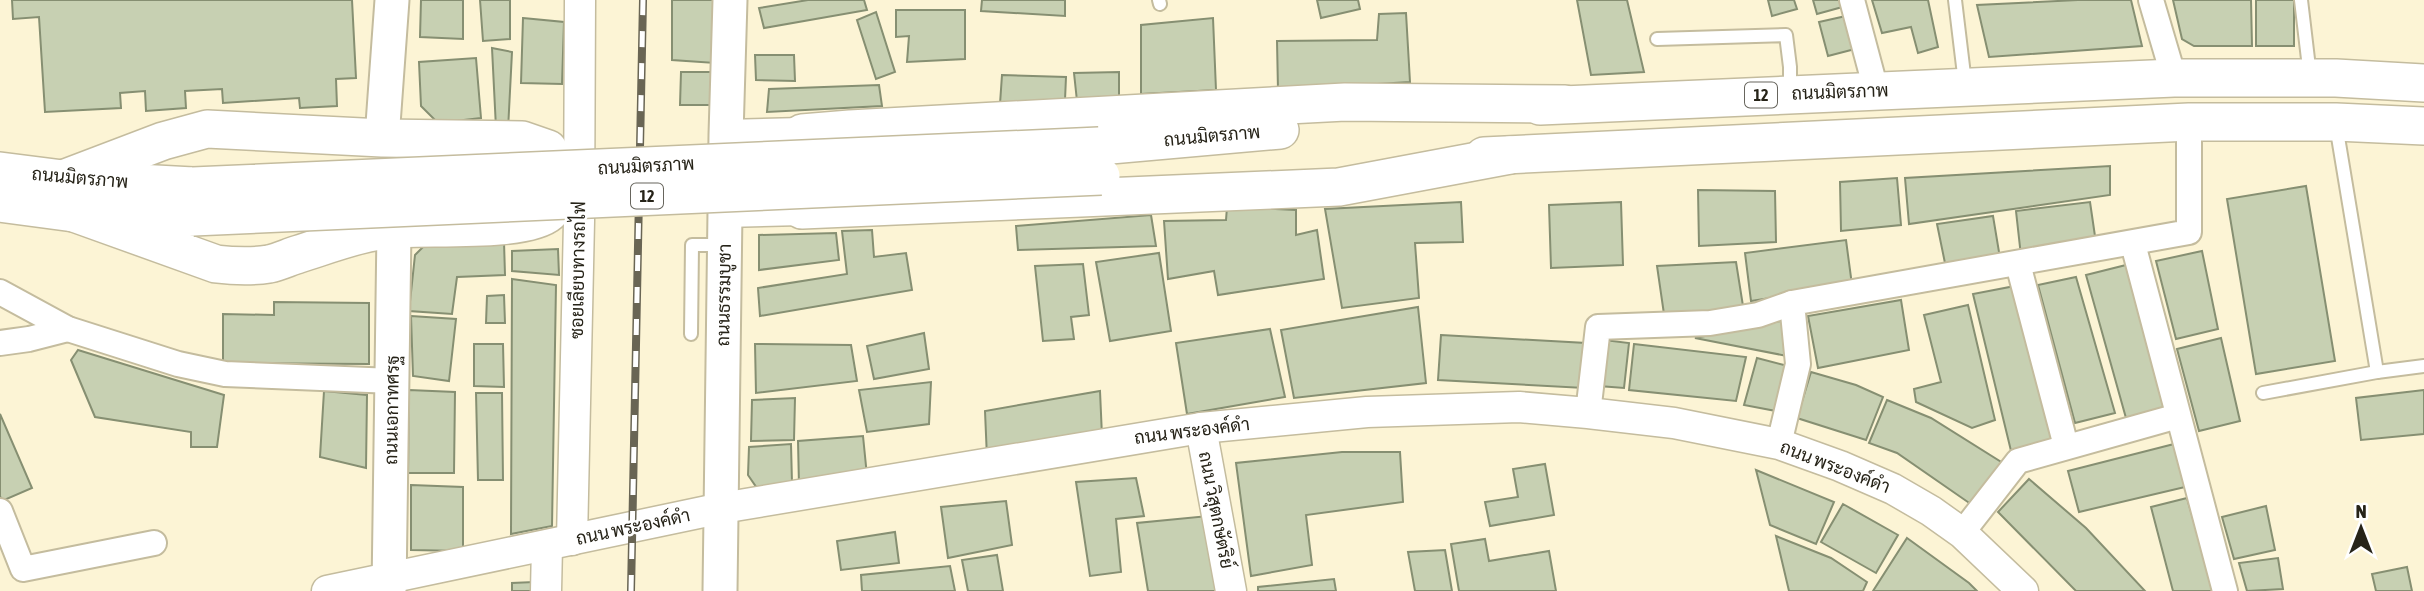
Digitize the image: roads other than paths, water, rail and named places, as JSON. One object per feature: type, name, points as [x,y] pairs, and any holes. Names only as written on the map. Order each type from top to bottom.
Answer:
[{"type":"main road","points":[[383,138],[392,0]]},
{"type":"main road","name":"ถนนธรรมบูชา","points":[[720,591],[730,0]]},
{"type":"main road","name":"ถนนมิตรภาพ","points":[[1100,161],[1565,104],[2174,78],[2311,78],[2424,83]]},
{"type":"main road","points":[[1510,155],[1339,187],[802,210],[775,192],[774,154],[802,134],[1345,102],[1565,104]]},
{"type":"main road","name":"ถนนมิตรภาพ","points":[[0,203],[74,213],[193,202],[1100,161],[1510,155],[2189,122],[2336,122],[2424,126]]},
{"type":"main road","points":[[63,179],[163,141],[207,129],[489,141],[513,151],[522,166],[528,185],[524,203],[515,215],[494,225],[394,229],[349,237],[270,264],[216,264],[74,213]]},
{"type":"main road","name":"ถนนมิตรภาพ","points":[[0,171],[193,202]]},
{"type":"main road","name":"ถนนเอกาทศรฐ","points":[[389,585],[394,229]]},
{"type":"street","name":"ซอยเลียบทางรถไฟ","points":[[546,591],[559,543],[579,235],[580,0]]},
{"type":"street","points":[[1852,0],[1876,90]]},
{"type":"street","points":[[2151,0],[2174,78]]},
{"type":"street","points":[[1588,413],[1598,327],[1710,323],[1758,315],[1792,303],[2189,232],[2189,122]]},
{"type":"street","points":[[726,135],[802,134]]},
{"type":"street","points":[[725,229],[802,210]]},
{"type":"street","points":[[2133,244],[2225,591]]},
{"type":"street","points":[[2018,264],[2066,446]]},
{"type":"street","points":[[0,292],[68,329],[178,364],[225,374],[393,381]]},
{"type":"street","points":[[1779,444],[1798,363],[1792,303]]},
{"type":"street","points":[[0,343],[68,329]]},
{"type":"street","name":"ถนน พระองค์ดำ","points":[[327,591],[389,585],[559,543],[722,508],[1201,428],[1367,412],[1519,407],[1674,423],[1779,444],[1840,466],[1893,489],[1931,511],[1962,533],[2023,591]]},
{"type":"street","points":[[1962,533],[2018,461],[2178,416]]},
{"type":"street","name":"ถนน วิสุตกษัตริย์","points":[[1201,428],[1231,591]]},
{"type":"street","points":[[0,511],[23,569],[154,544]]},
{"type":"lane","points":[[1955,0],[1965,87]]},
{"type":"lane","points":[[2301,0],[2311,78]]},
{"type":"lane","points":[[1657,39],[1786,34],[1790,94]]},
{"type":"lane","points":[[2336,122],[2377,372]]},
{"type":"lane","points":[[691,334],[692,245],[725,229]]},
{"type":"lane","points":[[2263,393],[2424,366]]},
{"type":"railway","points":[[631,591],[643,0]]}]
